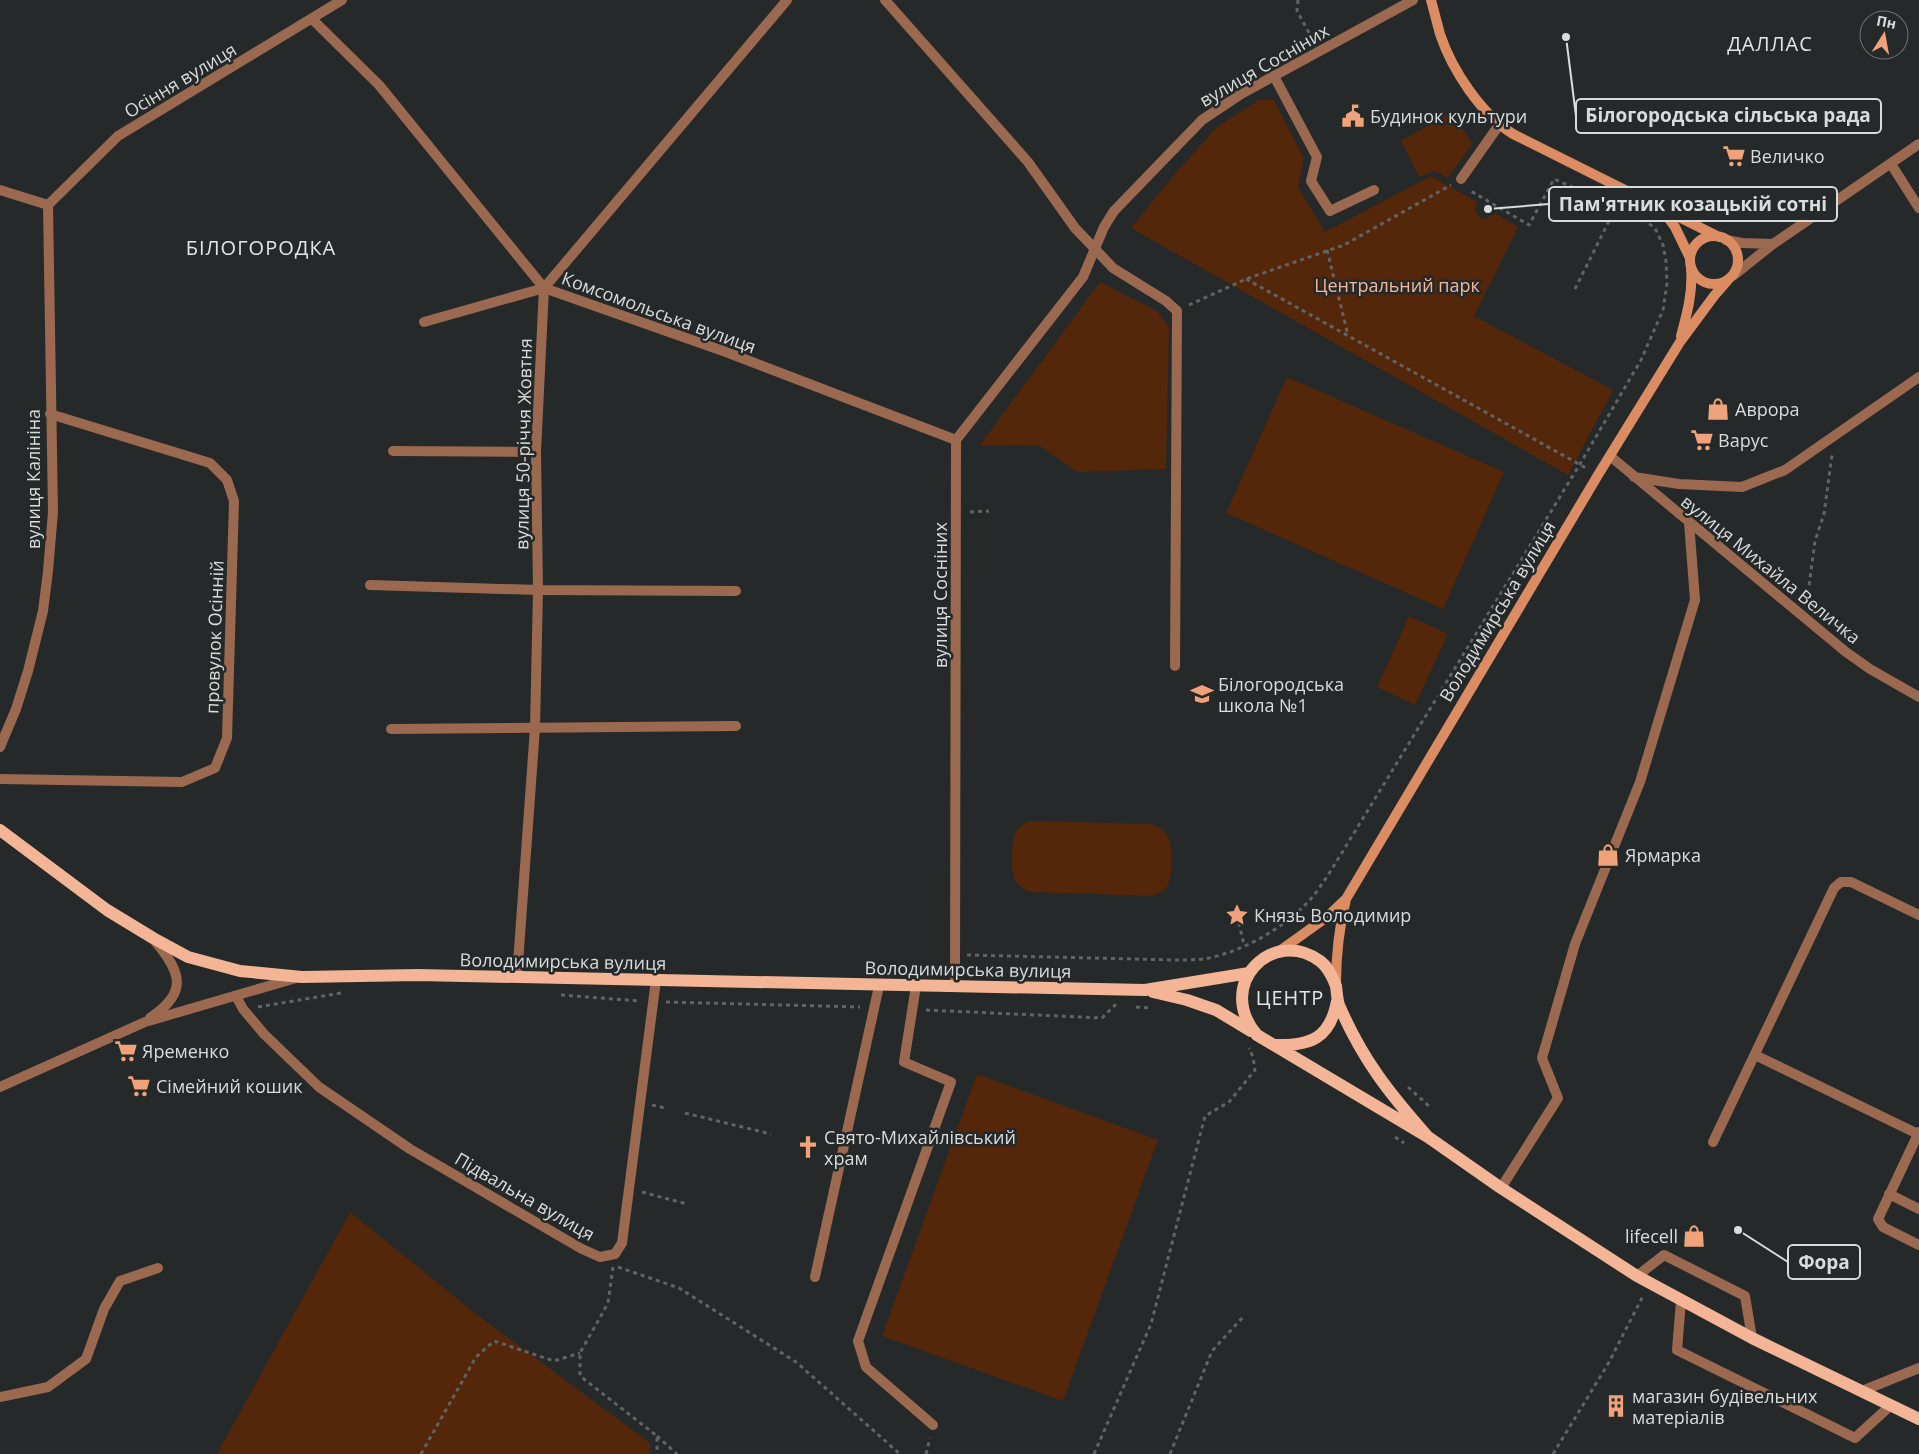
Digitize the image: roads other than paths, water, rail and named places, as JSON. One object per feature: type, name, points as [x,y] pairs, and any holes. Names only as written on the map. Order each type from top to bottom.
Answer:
[{"type":"main road","name":"Володимирська вулиця","points":[[1431,0],[1441,35],[1456,67],[1472,93],[1498,125],[1723,238]]},
{"type":"main road","name":"Володимирська вулиця","points":[[1662,208],[1675,227],[1691,262],[1692,282],[1690,301],[1680,342]]},
{"type":"main road","points":[[1711,237],[1723,238],[1733,245],[1738,260],[1731,277],[1714,284],[1706,283],[1700,279],[1691,262],[1692,251],[1703,239],[1711,237]]},
{"type":"main road","name":"Володимирська вулиця","points":[[1346,899],[1598,475],[1680,342],[1714,296],[1731,277]]},
{"type":"main road","points":[[0,830],[107,910],[152,938],[188,957],[240,971],[302,977]]},
{"type":"main road","points":[[1346,899],[1326,917],[1278,952],[1257,963],[1249,973],[1243,985],[1241,999],[1243,1012],[1248,1024],[1257,1035],[1428,1137],[1501,1188],[1637,1276],[1680,1301],[1752,1338],[1919,1418]]},
{"type":"main road","points":[[1346,899],[1338,929],[1336,953],[1338,1001],[1352,1035],[1365,1058],[1392,1096],[1428,1137]]},
{"type":"main road","points":[[1278,952],[1294,950],[1309,955],[1321,962],[1330,973],[1336,987]]},
{"type":"main road","name":"Володимирська вулиця","points":[[302,977],[418,975],[1145,990],[1249,973]]},
{"type":"main road","name":"Володимирська вулиця","points":[[1145,990],[1187,1000],[1216,1010],[1257,1035]]},
{"type":"main road","points":[[1274,1045],[1303,1044],[1315,1039],[1327,1029],[1334,1016],[1338,1001]]},
{"type":"street","name":"Осіння вулиця","points":[[48,205],[118,136],[342,0]]},
{"type":"street","points":[[424,322],[544,288],[787,0]]},
{"type":"street","points":[[884,0],[1028,162],[1076,228],[1095,249],[1114,268],[1166,301],[1178,311],[1175,666]]},
{"type":"street","name":"вулиця Сосніних","points":[[955,987],[956,440],[1083,277],[1104,227],[1114,211],[1202,120],[1241,94],[1413,0]]},
{"type":"street","name":"Комсомольська вулиця","points":[[312,19],[379,85],[544,288],[726,352],[956,440]]},
{"type":"street","points":[[1274,76],[1317,157],[1311,181],[1330,211],[1374,190]]},
{"type":"street","points":[[1461,179],[1498,125]]},
{"type":"street","points":[[1731,277],[1773,244],[1919,144]]},
{"type":"street","points":[[1891,164],[1919,208]]},
{"type":"street","points":[[0,190],[48,205]]},
{"type":"street","name":"вулиця Калініна","points":[[0,747],[16,709],[43,611],[53,512],[48,205]]},
{"type":"street","points":[[1723,238],[1742,243],[1773,244]]},
{"type":"street","name":"вулиця 50-річчя Жовтня","points":[[518,977],[535,728],[538,590],[536,452],[544,288]]},
{"type":"street","points":[[1633,476],[1679,484],[1742,487],[1785,470],[1919,377]]},
{"type":"street","name":"провулок Осінній","points":[[0,779],[182,782],[215,768],[227,738],[234,501],[227,480],[210,463],[50,414]]},
{"type":"street","points":[[393,451],[536,452]]},
{"type":"street","name":"вулиця Михайла Величка","points":[[1610,456],[1846,652],[1870,669],[1919,696]]},
{"type":"street","points":[[1501,1188],[1558,1098],[1542,1058],[1575,944],[1640,782],[1695,600],[1689,522]]},
{"type":"street","points":[[370,585],[538,590],[736,591]]},
{"type":"street","points":[[391,729],[736,726]]},
{"type":"street","points":[[1713,1142],[1834,888],[1840,882],[1851,882],[1919,916]]},
{"type":"street","points":[[145,1022],[159,1012],[175,994],[178,977],[171,960],[152,938]]},
{"type":"street","name":"Володимирська вулиця","points":[[0,1087],[145,1022],[302,977]]},
{"type":"street","name":"Підвальна вулиця","points":[[236,996],[243,1009],[264,1034],[319,1087],[410,1149],[582,1249],[600,1257],[615,1254],[622,1243],[656,980]]},
{"type":"street","points":[[815,1278],[879,986]]},
{"type":"street","points":[[916,986],[904,1062],[951,1082],[858,1341],[866,1367],[933,1425]]},
{"type":"street","points":[[1755,1054],[1918,1133],[1879,1215],[1880,1224],[1883,1228],[1919,1245]]},
{"type":"street","points":[[1889,1194],[1919,1209]]},
{"type":"street","points":[[1637,1276],[1664,1255],[1744,1296],[1752,1338]]},
{"type":"street","points":[[0,1397],[48,1387],[86,1359],[104,1309],[120,1281],[158,1268]]},
{"type":"street","points":[[1680,1301],[1677,1350],[1855,1438],[1891,1405]]},
{"type":"street","points":[[1862,1391],[1919,1368]]},
{"type":"place","name":"Білогородська сільська рада","points":[[1566,37]]},
{"type":"place","name":"Будинок культури","points":[[1353,116]]},
{"type":"place","name":"Величко","points":[[1734,156]]},
{"type":"place","name":"Пам'ятник козацькій сотні","points":[[1488,209]]},
{"type":"place","name":"Аврора","points":[[1718,409]]},
{"type":"place","name":"Варус","points":[[1702,440]]},
{"type":"place","name":"Білогородська школа №1","points":[[1202,694]]},
{"type":"place","name":"Ярмарка","points":[[1608,855]]},
{"type":"place","name":"Князь Володимир","points":[[1237,915]]},
{"type":"place","name":"Яременко","points":[[126,1051]]},
{"type":"place","name":"Сімейний кошик","points":[[139,1086]]},
{"type":"place","name":"Свято-Михайлівський храм","points":[[808,1147]]},
{"type":"place","name":"Фора","points":[[1738,1230]]},
{"type":"place","name":"lifecell","points":[[1694,1236]]},
{"type":"place","name":"магазин будівельних матеріалів","points":[[1616,1406]]},
{"type":"district","name":"ДАЛЛАС","points":[[1770,43]]},
{"type":"district","name":"БІЛОГОРОДКА","points":[[261,247]]},
{"type":"district","name":"ЦЕНТР","points":[[1290,997]]},
{"type":"park label","name":"Центральний парк","points":[[1397,285]]}]
